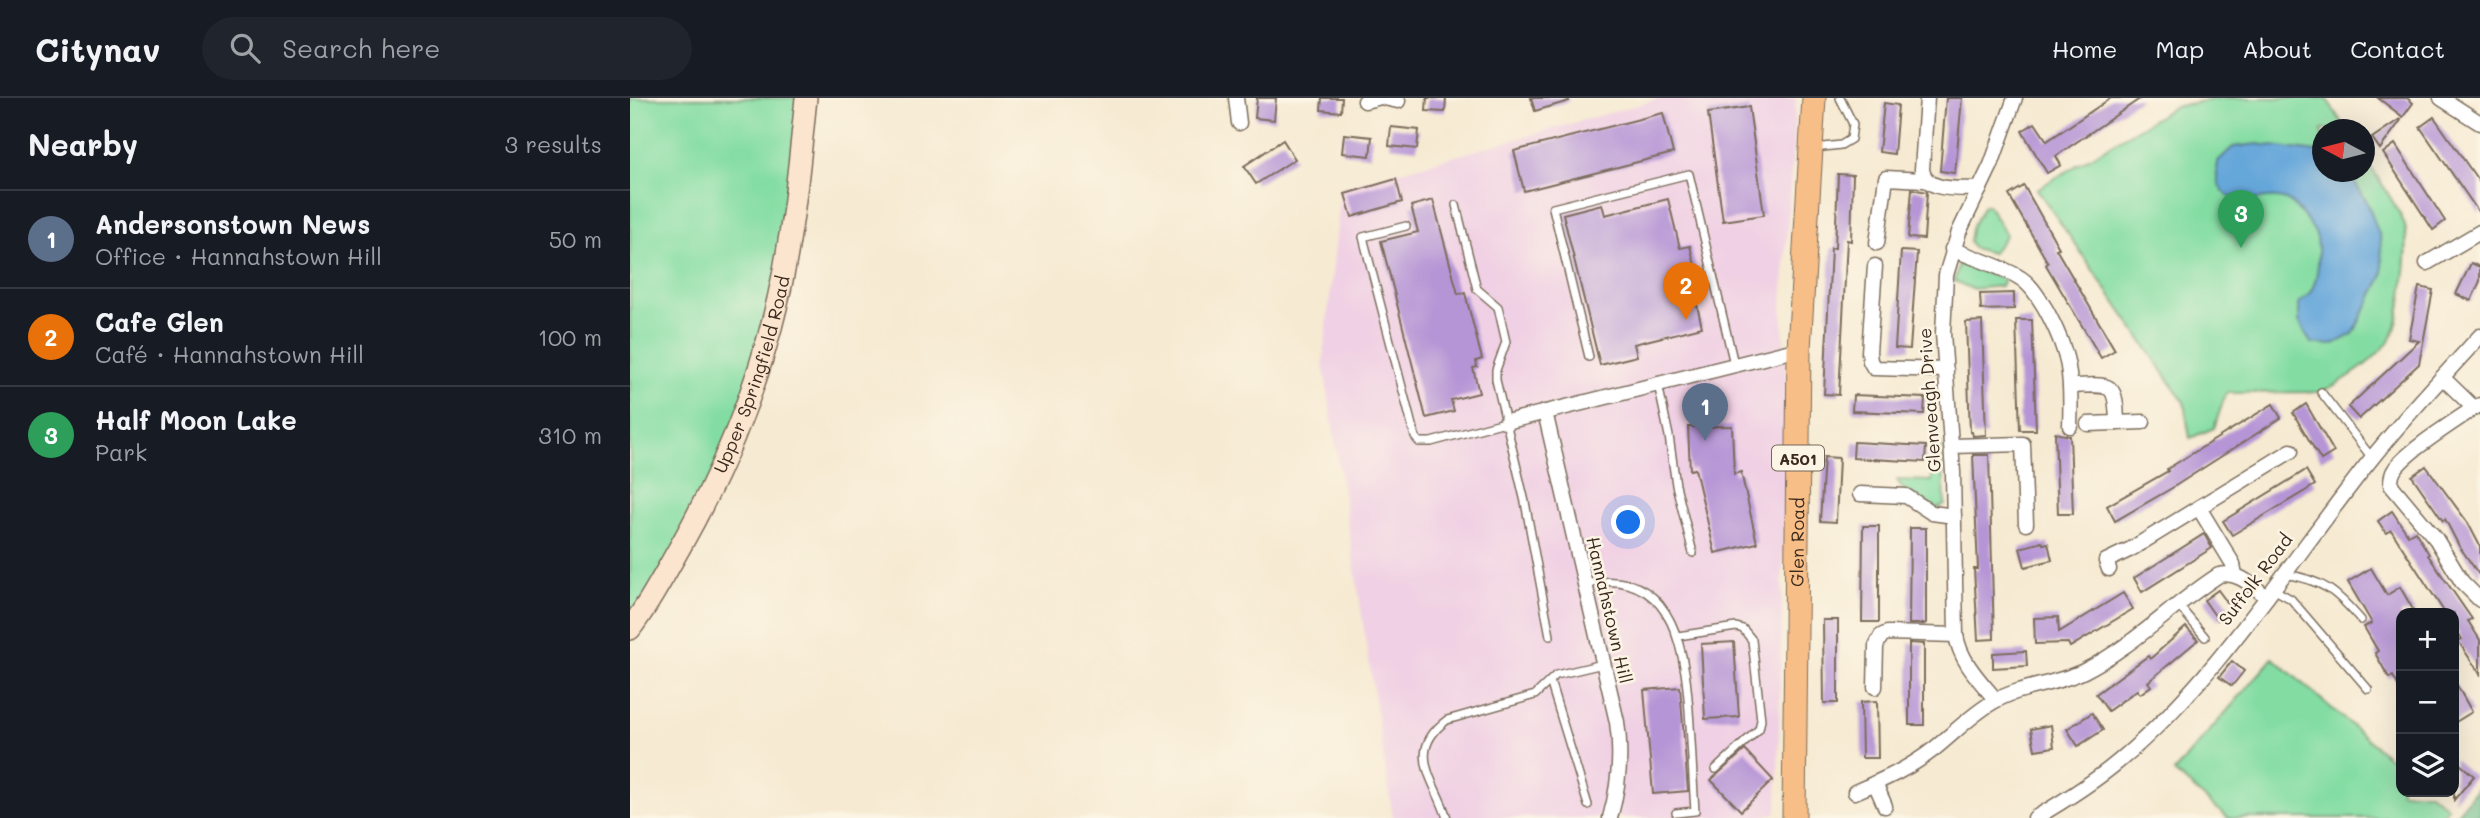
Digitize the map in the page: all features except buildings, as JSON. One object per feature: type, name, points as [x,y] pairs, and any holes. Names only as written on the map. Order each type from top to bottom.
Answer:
[{"type":"main road","name":"Upper Springfield Road","points":[[630,629],[690,531],[721,467],[751,391],[771,327],[789,244],[806,98]]},
{"type":"main road","name":"Glen Road","points":[[1794,818],[1799,349],[1814,98]]},
{"type":"street","points":[[1236,98],[1239,123]]},
{"type":"street","points":[[1924,180],[1922,169],[1927,98]]},
{"type":"street","name":"Glenveagh Drive","points":[[1996,700],[1970,669],[1955,635],[1952,446],[1943,315],[1946,275],[1952,249],[2003,135],[2015,98]]},
{"type":"street","points":[[2441,98],[2480,123]]},
{"type":"street","points":[[1877,243],[1886,178],[1924,180],[1931,185],[1980,189]]},
{"type":"street","points":[[2427,263],[2480,232]]},
{"type":"street","points":[[1952,249],[2018,276],[2036,293],[2065,349],[2071,386],[2070,426]]},
{"type":"street","points":[[1875,266],[1869,352],[1874,368],[1946,370]]},
{"type":"street","name":"Suffolk Road","points":[[2035,818],[2086,785],[2147,736],[2203,676],[2372,458],[2480,336]]},
{"type":"street","points":[[1506,422],[1799,349]]},
{"type":"street","points":[[2443,378],[2477,407],[2404,460],[2395,469],[2391,485],[2436,539],[2462,582],[2480,600]]},
{"type":"street","points":[[2071,386],[2106,386],[2113,390],[2117,398],[2117,423]]},
{"type":"street","name":"Hannahstown Hill","points":[[1545,412],[1619,737],[1619,778],[1610,818]]},
{"type":"street","points":[[2088,424],[2143,422]]},
{"type":"street","points":[[1952,446],[2023,444],[2026,524]]},
{"type":"street","points":[[2109,569],[2106,561],[2131,549],[2291,451]]},
{"type":"street","points":[[1860,494],[1906,496],[1931,513],[1954,516]]},
{"type":"street","points":[[2199,508],[2233,564],[2235,575]]},
{"type":"street","points":[[1854,792],[1918,761],[1960,725],[1996,700],[2083,671],[2134,640],[2219,575],[2235,575],[2270,593]]},
{"type":"street","points":[[1875,687],[1876,646],[1881,636],[1887,633],[1955,635]]},
{"type":"street","points":[[1875,783],[1885,806]]},
{"type":"lane","points":[[1810,148],[1841,145],[1851,139],[1853,124],[1840,98]]},
{"type":"lane","points":[[1589,357],[1553,208],[1689,174],[1734,364]]},
{"type":"lane","points":[[1456,205],[1478,289],[1498,307],[1501,319],[1506,342],[1496,370],[1496,380],[1525,502],[1550,636]]},
{"type":"lane","points":[[1406,226],[1363,237],[1415,438],[1419,442],[1431,442],[1506,422]]},
{"type":"lane","points":[[1658,383],[1676,485],[1693,553]]},
{"type":"lane","points":[[2322,392],[2372,458]]},
{"type":"lane","points":[[2284,574],[2323,583],[2340,596],[2361,620]]},
{"type":"lane","points":[[1585,584],[1608,580],[1643,590],[1664,610],[1678,636],[1688,681],[1695,811],[1676,813]]},
{"type":"lane","points":[[2270,593],[2291,599],[2368,689]]},
{"type":"lane","points":[[2179,606],[2205,637]]},
{"type":"lane","points":[[1678,636],[1736,627],[1743,629],[1752,640],[1761,720],[1759,729],[1716,769]]},
{"type":"lane","points":[[1447,818],[1443,804],[1427,775],[1425,762],[1430,737],[1447,720],[1535,695],[1556,675],[1604,664]]},
{"type":"lane","points":[[1550,681],[1588,805]]},
{"type":"shaded area","points":[[1663,98],[1796,98],[1782,305],[1787,386],[1777,812],[1761,818],[1393,818],[1323,362],[1341,188]]},
{"type":"green space","points":[[630,98],[802,98],[771,327],[721,467],[630,626]]},
{"type":"green space","points":[[2219,98],[2326,98],[2340,119],[2312,119],[2312,182],[2375,182],[2375,173],[2391,198],[2404,223],[2406,233],[2406,264],[2398,318],[2390,340],[2383,348],[2349,376],[2321,392],[2226,393],[2214,428],[2190,438],[2184,402],[2037,189],[2174,107]]},
{"type":"green space","points":[[1984,205],[1988,205],[2006,235],[1992,253],[1973,248],[1969,241],[1971,229]]},
{"type":"green space","points":[[1959,264],[2004,279],[2001,286],[1972,289],[1954,281]]},
{"type":"green space","points":[[1932,445],[1942,445],[1945,505],[1937,509],[1902,488],[1897,480],[1932,481]]},
{"type":"green space","points":[[2273,658],[2396,764],[2396,797],[2435,797],[2448,808],[2439,818],[2228,818],[2174,772]]},
{"type":"green space","points":[[2480,785],[2480,818],[2453,818]]},
{"type":"water","points":[[2257,144],[2312,151],[2312,182],[2354,182],[2367,202],[2380,237],[2383,275],[2353,334],[2332,345],[2311,343],[2299,321],[2299,303],[2307,296],[2315,282],[2317,238],[2309,223],[2286,200],[2243,200],[2224,192],[2217,175],[2218,161],[2233,147]]},
{"type":"place","name":"Half Moon Lake","points":[[2241,248]]},
{"type":"place","name":"Cafe Glen","points":[[1686,320]]},
{"type":"place","name":"Andersonstown News","points":[[1705,441]]}]
